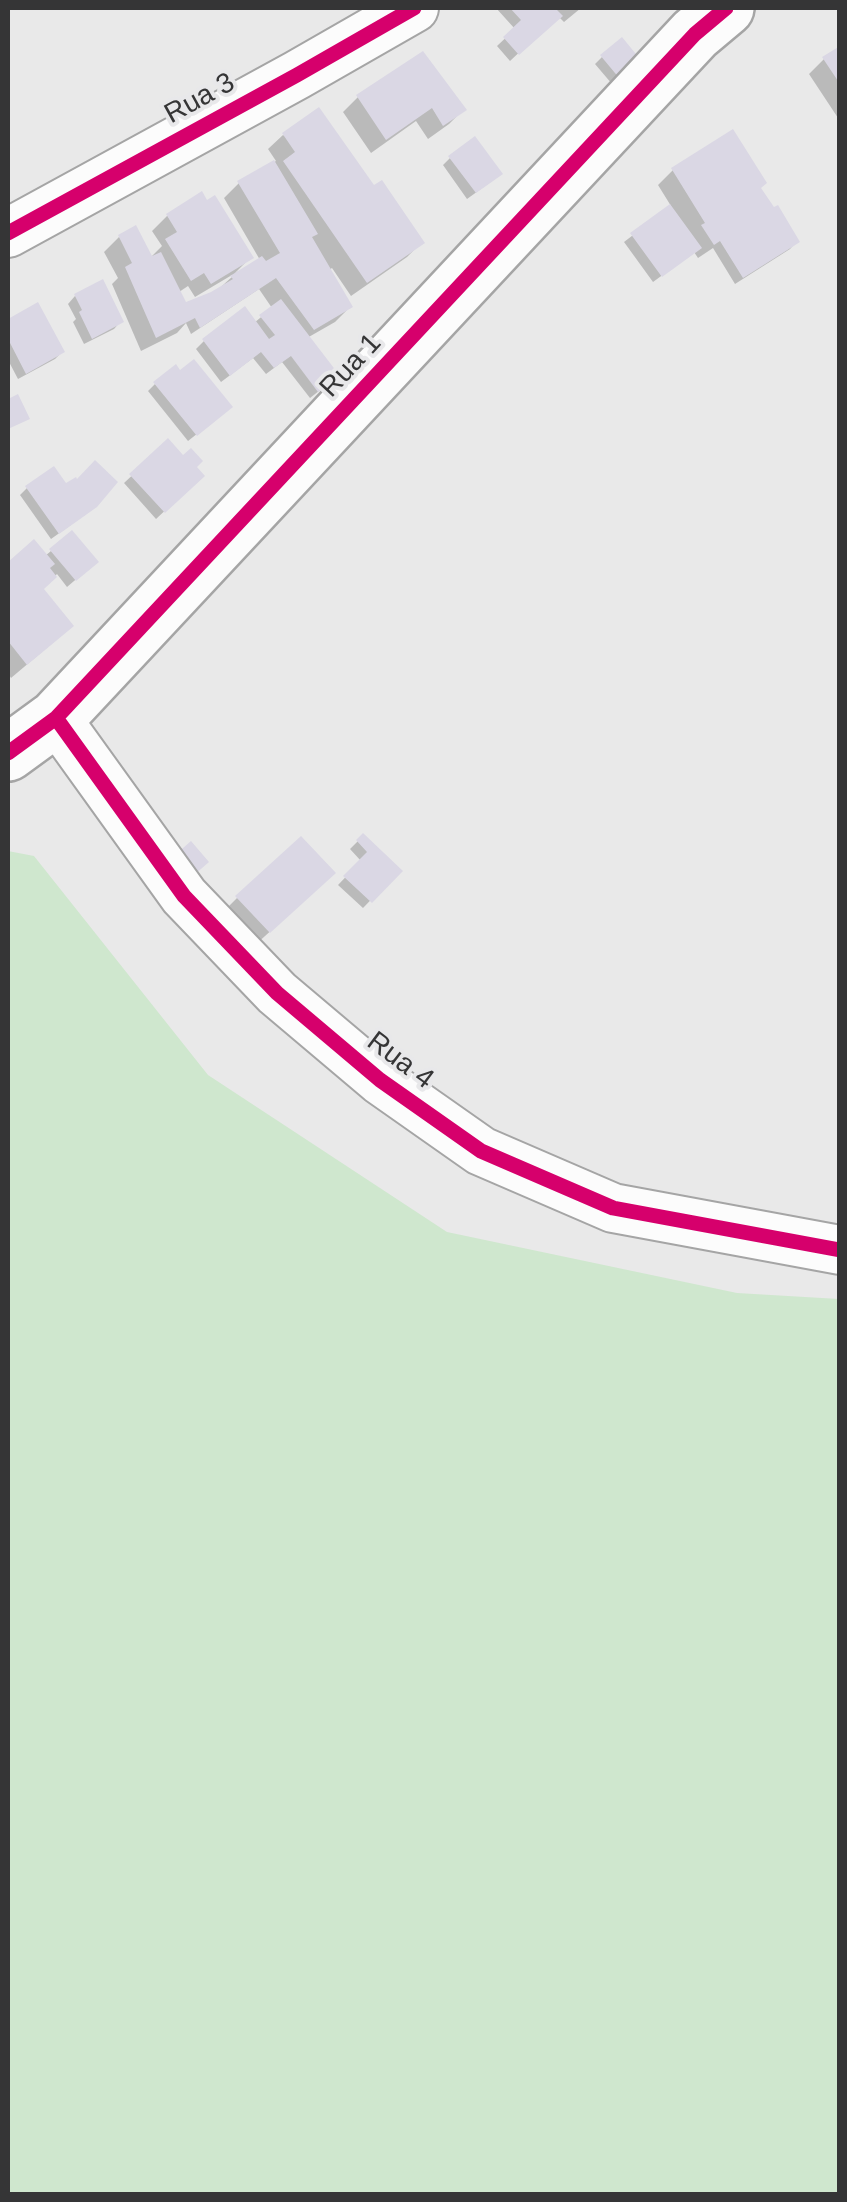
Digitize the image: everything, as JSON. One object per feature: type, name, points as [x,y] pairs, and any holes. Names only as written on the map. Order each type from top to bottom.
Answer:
[{"type":"street","name":"Rua 3","points":[[8,233],[414,8]]},
{"type":"street","name":"Rua 1","points":[[8,752],[56,718],[698,16]]},
{"type":"street","name":"Rua 4","points":[[56,718],[184,896],[277,993],[380,1080],[480,1150],[613,1208],[840,1250]]},
{"type":"green space","points":[[8,851],[34,856],[208,1075],[447,1232],[737,1293],[839,1299],[839,2194],[8,2194]]},
{"type":"building","points":[[510,8],[555,8],[563,16],[519,55],[503,37],[521,20]]},
{"type":"building","points":[[622,37],[640,59],[620,79],[600,55]]},
{"type":"building","points":[[840,46],[840,84],[822,57]]},
{"type":"building","points":[[423,51],[467,110],[443,126],[432,108],[386,140],[356,95]]},
{"type":"building","points":[[319,107],[374,185],[382,180],[425,243],[367,283],[283,161],[295,152],[282,133]]},
{"type":"building","points":[[733,129],[767,183],[761,188],[774,207],[778,205],[800,242],[743,278],[720,241],[714,245],[671,168]]},
{"type":"building","points":[[475,136],[503,174],[476,193],[448,156]]},
{"type":"building","points":[[274,160],[318,234],[312,237],[353,307],[314,330],[276,278],[200,328],[195,318],[156,338],[125,267],[132,263],[118,235],[136,225],[152,256],[161,252],[186,302],[211,292],[262,256],[266,261],[280,253],[237,181]]},
{"type":"building","points":[[202,191],[207,200],[215,195],[254,258],[211,284],[204,273],[191,281],[165,239],[177,232],[166,214]]},
{"type":"building","points":[[670,204],[702,248],[662,277],[630,233]]},
{"type":"building","points":[[103,279],[124,322],[92,339],[74,294]]},
{"type":"building","points":[[281,299],[340,376],[318,392],[291,356],[274,368],[261,352],[230,376],[202,339],[245,306],[269,339],[275,335],[259,315]]},
{"type":"building","points":[[38,302],[65,352],[26,374],[8,339],[8,319]]},
{"type":"building","points":[[194,359],[233,407],[197,436],[153,382],[176,364],[180,370]]},
{"type":"building","points":[[18,394],[30,419],[8,429],[8,399]]},
{"type":"building","points":[[168,438],[183,455],[191,448],[203,461],[197,467],[205,476],[165,513],[129,474]]},
{"type":"building","points":[[95,460],[118,482],[97,507],[59,534],[25,486],[54,466],[66,483],[77,479]]},
{"type":"building","points":[[72,530],[99,562],[76,581],[49,549]]},
{"type":"building","points":[[34,539],[55,564],[50,568],[57,577],[44,589],[74,626],[27,665],[8,641],[8,562]]},
{"type":"building","points":[[363,833],[403,871],[372,903],[343,876],[367,852],[356,840]]},
{"type":"building","points":[[301,836],[336,873],[270,933],[235,896]]},
{"type":"building","points":[[191,841],[209,862],[186,882],[167,862]]},
{"type":"cycle path","points":[[8,233],[414,8]]},
{"type":"cycle path","points":[[8,753],[56,718],[695,34],[726,8]]},
{"type":"cycle path","points":[[56,718],[184,896],[277,993],[380,1080],[481,1151],[613,1208],[840,1250]]}]
